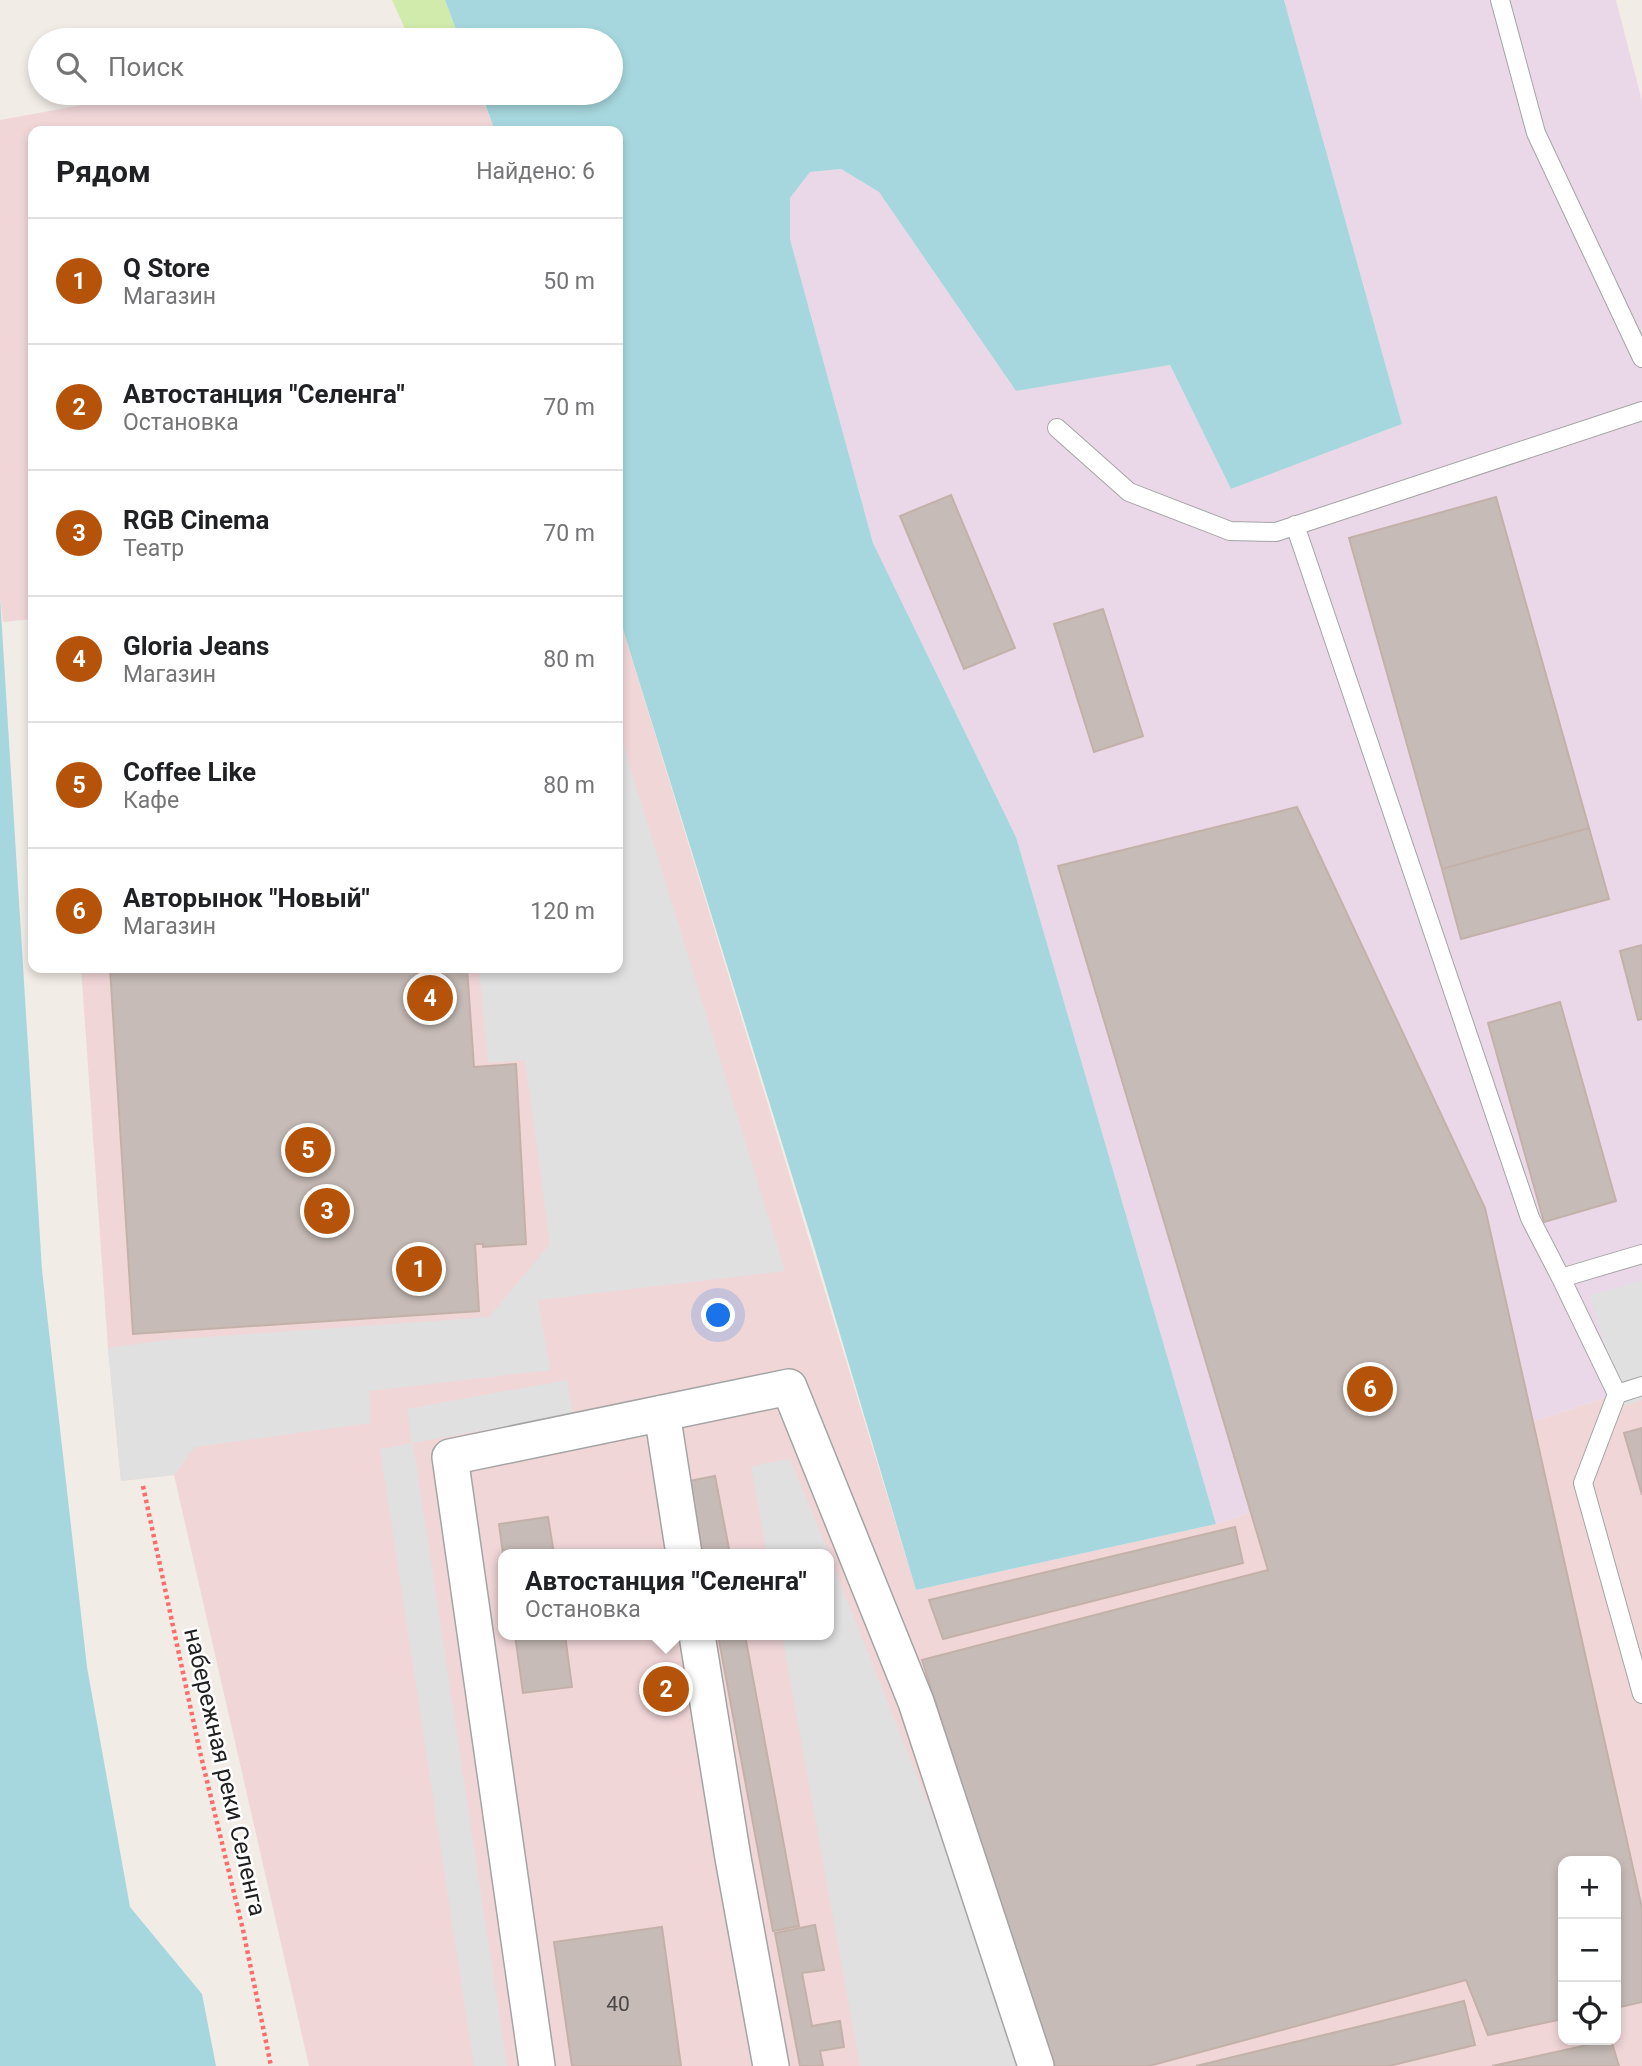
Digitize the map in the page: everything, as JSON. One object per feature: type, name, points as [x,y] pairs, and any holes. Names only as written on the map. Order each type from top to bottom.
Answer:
[{"type":"street","points":[[537,2066],[450,1457],[789,1387],[916,1702],[1036,2066]]},
{"type":"street","points":[[662,1413],[683,1549]]},
{"type":"street","points":[[698,1640],[733,1858],[771,2066]]},
{"type":"lane","points":[[1500,0],[1536,133],[1642,358]]},
{"type":"lane","points":[[1057,428],[1129,492],[1230,531],[1276,531],[1642,411]]},
{"type":"lane","points":[[1295,525],[1530,1219],[1617,1394],[1583,1483],[1642,1694]]},
{"type":"lane","points":[[1561,1278],[1642,1254]]},
{"type":"lane","points":[[1617,1394],[1642,1386]]},
{"type":"path","name":"набережная реки Селенга","points":[[143,1486],[271,2066]]},
{"type":"shaded area","points":[[1284,0],[1616,0],[1642,101],[1642,1386],[1216,1524],[1016,837],[873,543],[790,239],[790,198],[810,172],[841,169],[879,192],[1016,391],[1170,365],[1231,489],[1402,424]]},
{"type":"shaded area","points":[[82,105],[485,105],[493,126],[28,126],[28,620],[3,622],[0,597],[0,120]]},
{"type":"shaded area","points":[[623,629],[916,1590],[1216,1524],[1642,1386],[1642,2066],[309,2066],[174,1475],[121,1481],[108,1348],[81,973],[623,973]]},
{"type":"shaded area","points":[[623,744],[785,1271],[538,1300],[550,1370],[369,1391],[370,1423],[195,1447],[174,1475],[121,1481],[108,1348],[166,1340],[489,1317],[550,1244],[525,1060],[488,1063],[479,973],[623,973]]},
{"type":"shaded area","points":[[1642,1280],[1642,1400],[1623,1406],[1590,1296]]},
{"type":"shaded area","points":[[567,1380],[573,1414],[413,1443],[507,2066],[474,2066],[380,1449],[412,1443],[407,1409]]},
{"type":"shaded area","points":[[790,1459],[827,1549],[766,1549],[751,1466]]},
{"type":"shaded area","points":[[834,1568],[1018,2030],[1026,2066],[860,2066],[783,1640],[834,1640]]},
{"type":"green space","points":[[392,0],[445,0],[456,28],[405,28]]},
{"type":"water","points":[[445,0],[1284,0],[1402,424],[1231,489],[1170,365],[1016,391],[879,192],[841,169],[810,172],[790,198],[790,239],[873,543],[1016,837],[1216,1524],[916,1590],[815,1250],[623,629],[623,126],[493,126],[485,105],[623,105],[623,28],[456,28]]},
{"type":"water","points":[[0,597],[42,1270],[87,1667],[130,1907],[202,1994],[216,2066],[0,2066]]},
{"type":"building","points":[[951,495],[1015,648],[964,669],[900,516]]},
{"type":"building","points":[[1496,497],[1589,828],[1442,869],[1349,538]]},
{"type":"building","points":[[1103,609],[1143,736],[1094,752],[1054,624]]},
{"type":"building","points":[[1297,807],[1485,1208],[1642,1908],[1642,2002],[1621,2007],[1621,1856],[1558,1856],[1558,2020],[1488,2035],[1466,1980],[1149,2066],[1052,2066],[922,1660],[1268,1570],[1058,866]]},
{"type":"building","points":[[1589,828],[1609,899],[1461,939],[1442,869]]},
{"type":"building","points":[[1642,945],[1642,1019],[1638,1020],[1620,951]]},
{"type":"building","points":[[110,973],[467,973],[474,1067],[516,1064],[526,1244],[483,1247],[483,1244],[475,1244],[479,1311],[133,1334]]},
{"type":"building","points":[[1560,1002],[1616,1201],[1544,1222],[1488,1023]]},
{"type":"building","points":[[1642,1428],[1642,1495],[1624,1433]]},
{"type":"building","points":[[715,1476],[729,1549],[701,1549],[689,1481]]},
{"type":"building","points":[[548,1517],[553,1549],[502,1549],[499,1524]]},
{"type":"building","points":[[1235,1527],[1243,1563],[943,1639],[929,1600]]},
{"type":"building","points":[[516,1640],[566,1640],[572,1687],[523,1693]]},
{"type":"building","points":[[719,1640],[746,1640],[799,1926],[773,1931]]},
{"type":"building","points":[[815,1925],[824,1970],[802,1973],[812,2026],[840,2021],[844,2047],[820,2051],[823,2066],[800,2066],[775,1933]]},
{"type":"building","points":[[662,1927],[681,2066],[572,2066],[554,1942]]},
{"type":"building","points":[[1464,2001],[1475,2045],[1389,2066],[1196,2066]]},
{"type":"building","points":[[1587,2045],[1613,2045],[1619,2066],[1492,2066]]},
{"type":"place","name":"Gloria Jeans","points":[[430,998]]},
{"type":"place","name":"Coffee Like","points":[[308,1150]]},
{"type":"place","name":"RGB Cinema","points":[[327,1211]]},
{"type":"place","name":"Q Store","points":[[419,1269]]},
{"type":"place","name":"Авторынок \"Новый\"","points":[[1370,1389]]},
{"type":"place","name":"Автостанция \"Селенга\"","points":[[666,1689]]}]
